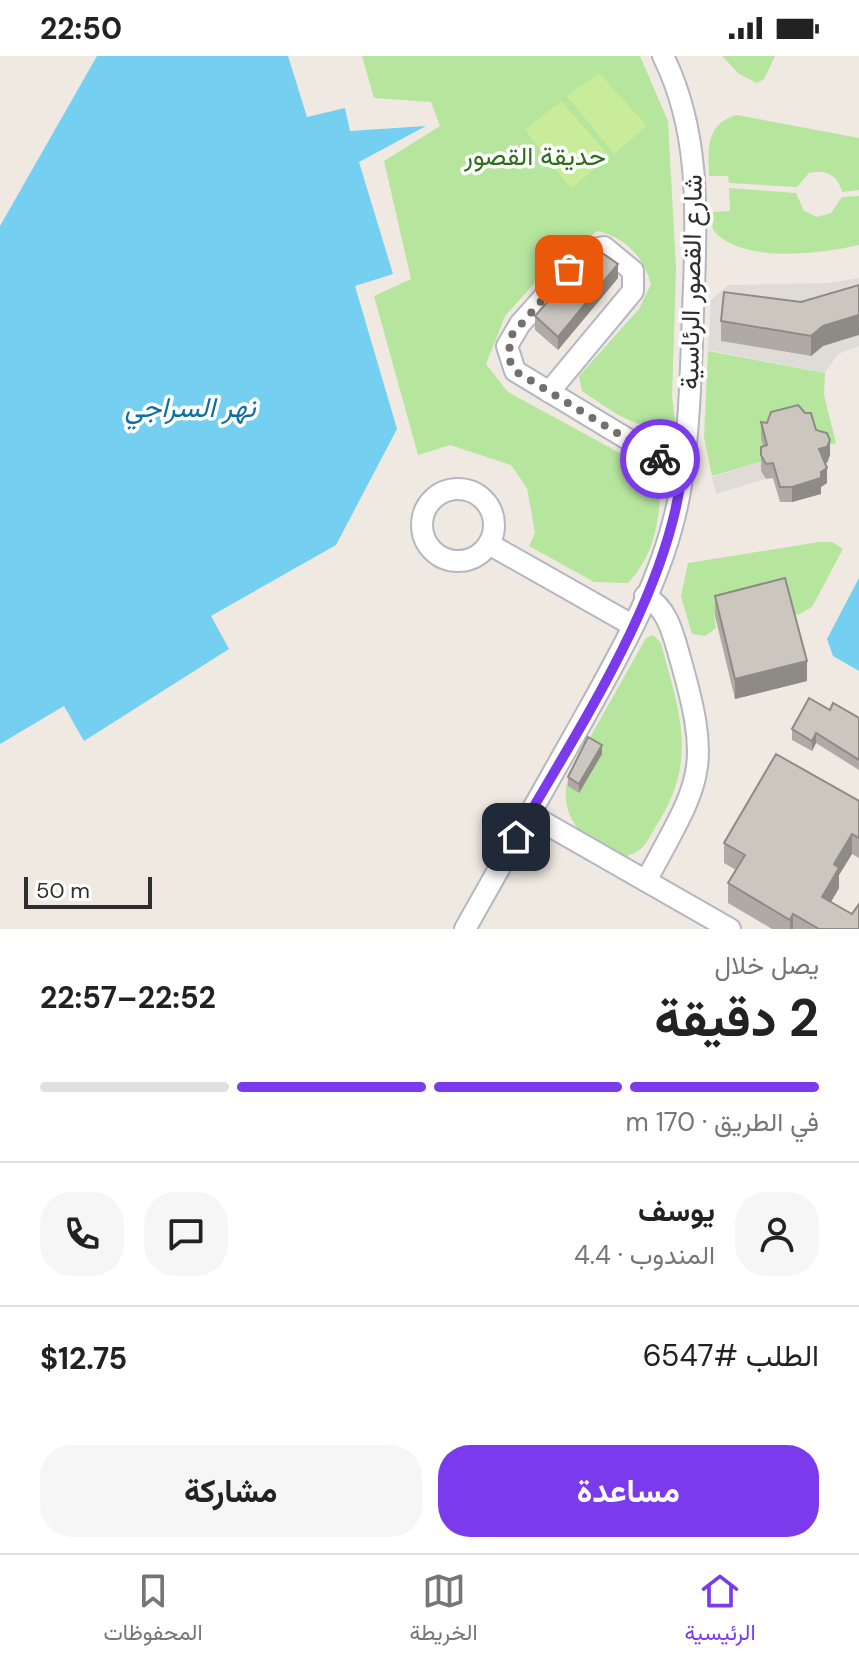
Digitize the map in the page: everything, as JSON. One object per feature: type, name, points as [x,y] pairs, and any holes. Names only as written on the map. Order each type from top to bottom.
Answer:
[{"type":"street","name":"شارع القصور الرئاسية","points":[[465,929],[615,662],[661,560],[682,472],[689,419],[695,248],[693,162],[685,113],[663,56]]},
{"type":"street","points":[[549,392],[633,291],[633,271],[604,247],[586,250],[510,337],[509,359],[515,371],[549,392],[682,472]]},
{"type":"street","points":[[489,544],[632,625]]},
{"type":"street","points":[[645,596],[656,603],[669,624],[695,711],[700,746],[692,795],[646,881]]},
{"type":"street","points":[[529,814],[730,929]]},
{"type":"green space","name":"حديقة القصور","points":[[362,56],[640,56],[668,121],[676,268],[672,397],[676,427],[649,426],[626,419],[582,391],[579,376],[639,309],[651,284],[632,250],[607,234],[597,231],[549,267],[505,316],[486,364],[508,392],[651,470],[661,483],[654,537],[644,561],[628,583],[594,582],[529,546],[535,533],[527,488],[511,465],[450,445],[418,455],[374,296],[411,279],[384,161],[440,126],[431,102],[374,98]]},
{"type":"green space","points":[[722,56],[775,56],[764,79],[757,83],[739,74]]},
{"type":"green space","points":[[599,73],[647,126],[614,154],[567,96]]},
{"type":"green space","points":[[561,101],[609,156],[571,189],[525,130]]},
{"type":"green space","points":[[737,115],[859,138],[859,190],[842,192],[834,177],[821,172],[809,173],[797,187],[729,183],[728,176],[709,176],[709,147],[714,131],[719,124]]},
{"type":"green space","points":[[729,188],[796,193],[804,211],[817,217],[831,213],[842,197],[859,196],[859,245],[782,254],[742,248],[726,241],[713,230],[711,212],[730,211]]},
{"type":"green space","points":[[708,351],[825,373],[824,395],[836,443],[819,447],[762,441],[767,460],[712,476],[704,437]]},
{"type":"green space","points":[[832,542],[843,549],[812,607],[798,615],[790,612],[786,597],[714,615],[716,628],[705,636],[692,634],[681,596],[688,563]]},
{"type":"green space","points":[[653,635],[661,643],[674,693],[682,737],[681,759],[669,804],[646,842],[639,850],[625,856],[597,845],[576,826],[566,802],[566,788],[570,773],[646,638]]},
{"type":"shaded area","points":[[859,278],[859,305],[721,341],[811,356],[823,346],[859,335],[859,346],[838,354],[825,373],[708,350],[711,300],[728,285],[829,283]]},
{"type":"shaded area","points":[[761,462],[766,479],[716,494],[712,477]]},
{"type":"water","name":"نهر السراجي","points":[[97,56],[288,56],[307,117],[345,108],[350,131],[426,126],[359,162],[393,274],[355,286],[397,429],[336,545],[211,616],[229,649],[84,741],[64,706],[0,744],[0,226]]},
{"type":"water","points":[[859,578],[859,671],[833,656],[827,639]]},
{"type":"building","points":[[595,248],[618,264],[558,337],[535,316]]},
{"type":"building","points":[[859,285],[859,315],[823,326],[811,336],[721,321],[724,292],[801,302]]},
{"type":"building","points":[[798,405],[805,413],[811,413],[816,430],[827,433],[830,440],[827,447],[819,449],[827,468],[821,472],[821,478],[792,487],[780,487],[773,463],[766,464],[761,455],[761,447],[767,445],[761,422],[767,423],[771,412]]},
{"type":"building","points":[[785,578],[807,661],[735,679],[715,596]]},
{"type":"building","points":[[809,698],[830,710],[833,703],[859,718],[859,760],[816,733],[812,741],[792,729]]},
{"type":"building","points":[[588,737],[602,745],[579,784],[568,777]]},
{"type":"building","points":[[776,754],[859,801],[859,838],[852,834],[834,864],[839,868],[822,897],[852,914],[859,904],[859,929],[819,929],[793,914],[790,920],[728,883],[745,855],[724,843]]},
{"type":"way so far","points":[[569,269],[510,337],[507,346],[509,359],[515,371],[660,459]]},
{"type":"route","points":[[516,837],[615,662],[661,560],[680,493],[682,472],[660,459]]}]
